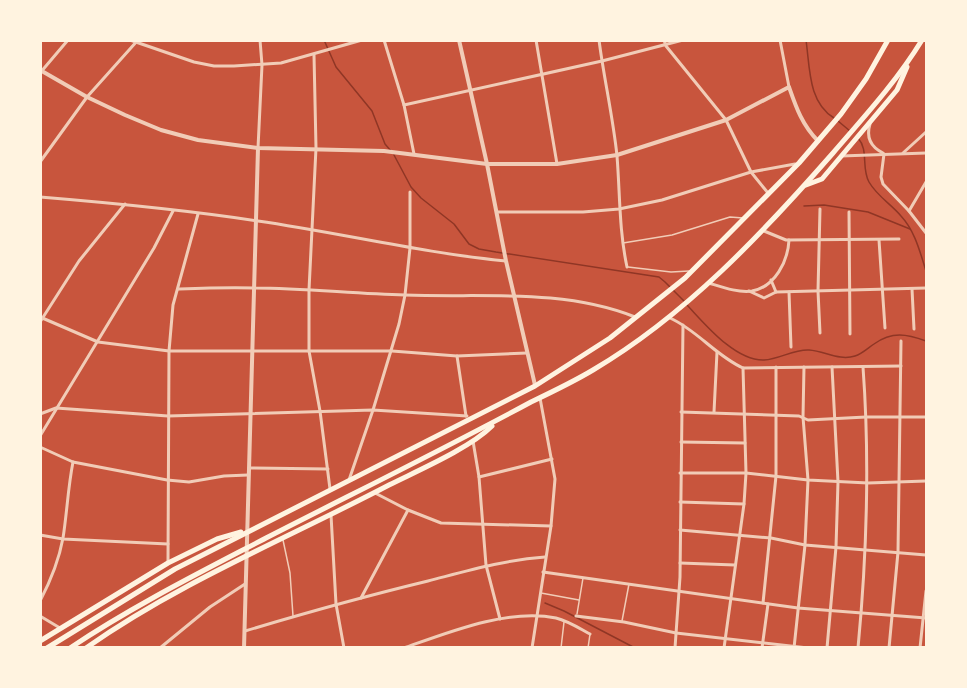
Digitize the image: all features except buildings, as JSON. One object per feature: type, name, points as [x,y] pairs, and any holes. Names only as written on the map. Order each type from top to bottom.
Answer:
[{"type":"highway","points":[[47,648],[115,603],[174,568],[467,418],[535,386],[610,338],[693,271],[799,163],[841,114],[866,79],[888,40]]},
{"type":"highway","points":[[70,648],[169,588],[359,489],[494,423],[594,369],[633,344],[701,290],[764,231],[856,126],[909,61],[922,40]]},
{"type":"highway","points":[[804,186],[822,179],[873,119],[897,90],[909,61]]},
{"type":"highway","points":[[86,648],[172,595],[375,493],[472,441],[491,428],[494,423]]},
{"type":"highway","points":[[40,641],[168,563],[217,539],[249,530]]},
{"type":"street","points":[[68,40],[41,71],[87,97],[161,130],[187,138],[258,148],[384,151],[488,165],[557,164],[616,155],[726,120],[789,87]]},
{"type":"street","points":[[130,40],[194,62],[214,66],[281,63],[362,40]]},
{"type":"street","points":[[244,648],[249,530],[249,414],[262,65],[260,40]]},
{"type":"street","points":[[384,40],[404,105],[414,154]]},
{"type":"street","points":[[459,40],[535,386]]},
{"type":"street","points":[[536,40],[557,164]]},
{"type":"street","points":[[599,40],[616,155],[622,243],[627,267]]},
{"type":"street","points":[[664,40],[666,46],[726,120],[751,172],[769,195]]},
{"type":"street","points":[[404,105],[602,61],[683,40]]},
{"type":"street","points":[[780,40],[789,87],[801,121],[819,141]]},
{"type":"street","points":[[40,162],[87,97],[136,42]]},
{"type":"street","points":[[314,55],[316,148],[311,230],[309,351],[320,411],[330,490]]},
{"type":"street","points":[[873,119],[868,135],[876,150],[884,154]]},
{"type":"street","points":[[903,154],[927,132]]},
{"type":"street","points":[[841,156],[927,153]]},
{"type":"street","points":[[884,154],[882,184],[927,233]]},
{"type":"street","points":[[497,212],[583,212],[619,209],[662,200],[751,172],[799,163]]},
{"type":"street","points":[[909,211],[927,183]]},
{"type":"street","points":[[349,480],[392,351],[405,295],[410,248],[410,192]]},
{"type":"street","points":[[40,197],[125,204],[257,220],[464,257],[506,260]]},
{"type":"street","points":[[40,322],[79,261],[125,204]]},
{"type":"street","points":[[820,209],[818,291],[820,333]]},
{"type":"street","points":[[40,435],[154,248],[172,211]]},
{"type":"street","points":[[849,212],[850,334]]},
{"type":"street","points":[[168,563],[169,351],[173,305],[198,214]]},
{"type":"street","points":[[764,231],[789,240],[899,239]]},
{"type":"street","points":[[749,291],[771,280],[788,257],[789,240]]},
{"type":"street","points":[[879,240],[885,328]]},
{"type":"street","points":[[771,280],[776,292]]},
{"type":"street","points":[[708,283],[728,289],[749,291],[764,298],[776,292],[789,291],[927,288]]},
{"type":"street","points":[[178,289],[254,288],[405,295],[515,296],[576,301],[619,311],[636,318]]},
{"type":"street","points":[[912,288],[914,329]]},
{"type":"street","points":[[789,291],[791,347]]},
{"type":"street","points":[[675,311],[681,324],[680,563],[675,648]]},
{"type":"street","points":[[42,317],[98,342],[169,351],[392,351],[457,356],[529,353]]},
{"type":"street","points":[[668,317],[681,324],[728,360],[743,368],[901,366]]},
{"type":"street","points":[[889,648],[897,552],[901,341]]},
{"type":"street","points":[[714,412],[717,352]]},
{"type":"street","points":[[40,414],[56,408],[168,416],[374,410],[467,418],[457,356]]},
{"type":"street","points":[[763,603],[776,476],[776,367]]},
{"type":"street","points":[[794,647],[805,545],[808,480],[803,417],[804,367]]},
{"type":"street","points":[[827,648],[836,547],[838,482],[832,367]]},
{"type":"street","points":[[858,648],[866,550],[868,483],[863,367]]},
{"type":"street","points":[[724,648],[744,504],[746,473],[743,368]]},
{"type":"street","points":[[532,648],[551,526],[555,479],[540,398]]},
{"type":"street","points":[[681,412],[775,414],[803,417],[808,420],[927,417]]},
{"type":"street","points":[[472,441],[479,477],[486,565],[500,619]]},
{"type":"street","points":[[681,442],[745,443]]},
{"type":"street","points":[[40,447],[73,462],[167,480],[189,482],[224,476],[248,476]]},
{"type":"street","points":[[479,477],[552,459]]},
{"type":"street","points":[[40,601],[63,539],[67,491],[73,462]]},
{"type":"street","points":[[249,468],[328,469]]},
{"type":"street","points":[[680,473],[746,473],[808,480],[868,483],[927,481]]},
{"type":"street","points":[[375,493],[408,510],[441,523],[551,526]]},
{"type":"street","points":[[680,502],[744,504]]},
{"type":"street","points":[[362,598],[408,510]]},
{"type":"street","points":[[331,515],[336,604],[344,648]]},
{"type":"street","points":[[680,531],[771,538],[805,545],[927,555]]},
{"type":"street","points":[[40,535],[63,539],[168,544]]},
{"type":"street","points":[[245,631],[336,604],[486,565],[545,557]]},
{"type":"street","points":[[680,563],[735,566]]},
{"type":"street","points":[[543,572],[798,608],[925,618]]},
{"type":"street","points":[[160,648],[220,599],[247,584]]},
{"type":"street","points":[[920,648],[927,591]]},
{"type":"street","points":[[762,648],[768,604]]},
{"type":"street","points":[[404,648],[500,619],[537,615],[564,621],[590,633]]},
{"type":"street","points":[[40,616],[60,628]]},
{"type":"street","points":[[576,616],[676,633],[808,648]]},
{"type":"street","points":[[94,642],[100,648]]},
{"type":"lane","points":[[622,243],[672,235],[730,217],[747,218]]},
{"type":"lane","points":[[627,267],[671,272],[693,271]]},
{"type":"lane","points":[[283,539],[290,573],[292,617]]},
{"type":"lane","points":[[576,616],[583,577]]},
{"type":"lane","points":[[622,622],[629,583]]},
{"type":"lane","points":[[540,593],[579,600]]},
{"type":"lane","points":[[561,648],[564,621]]},
{"type":"lane","points":[[588,648],[590,633]]},
{"type":"waterway","points":[[324,40],[336,67],[372,111],[385,144],[391,151]]},
{"type":"waterway","points":[[806,40],[815,94],[825,111],[834,118]]},
{"type":"waterway","points":[[838,121],[850,131]]},
{"type":"waterway","points":[[858,138],[863,148],[865,171],[869,182],[910,228],[926,271]]},
{"type":"waterway","points":[[394,155],[411,187],[421,198],[454,224],[469,244],[479,249],[496,252],[659,277],[684,301]]},
{"type":"waterway","points":[[804,206],[824,205],[868,212],[910,229]]},
{"type":"waterway","points":[[687,305],[721,340],[753,359],[764,360],[809,350],[838,357],[849,357],[858,355],[893,335],[906,335],[926,341]]},
{"type":"waterway","points":[[545,603],[635,648]]}]
